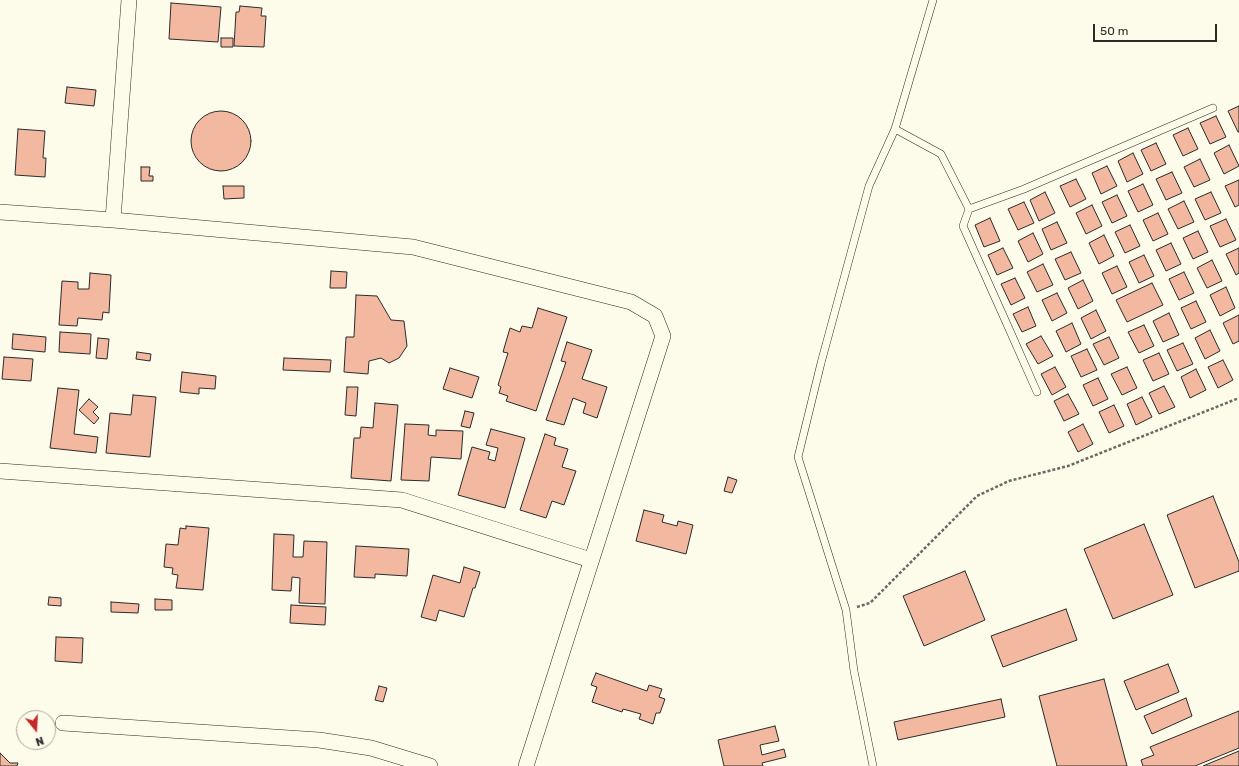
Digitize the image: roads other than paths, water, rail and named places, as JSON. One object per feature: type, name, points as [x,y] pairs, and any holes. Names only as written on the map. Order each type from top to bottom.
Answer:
[{"type":"street","points":[[113,220],[129,0]]},
{"type":"street","points":[[0,212],[113,220],[413,247],[631,302],[655,316],[663,336],[526,766]]},
{"type":"street","points":[[0,471],[402,500],[591,560]]},
{"type":"street","points":[[63,723],[319,740],[371,748],[430,766]]},
{"type":"lane","points":[[873,766],[854,671],[846,610],[798,457],[821,364],[869,186],[895,130],[934,0]]},
{"type":"lane","points":[[1037,392],[962,226],[969,209],[1024,189],[1213,108]]},
{"type":"lane","points":[[895,130],[941,154],[969,209]]}]
